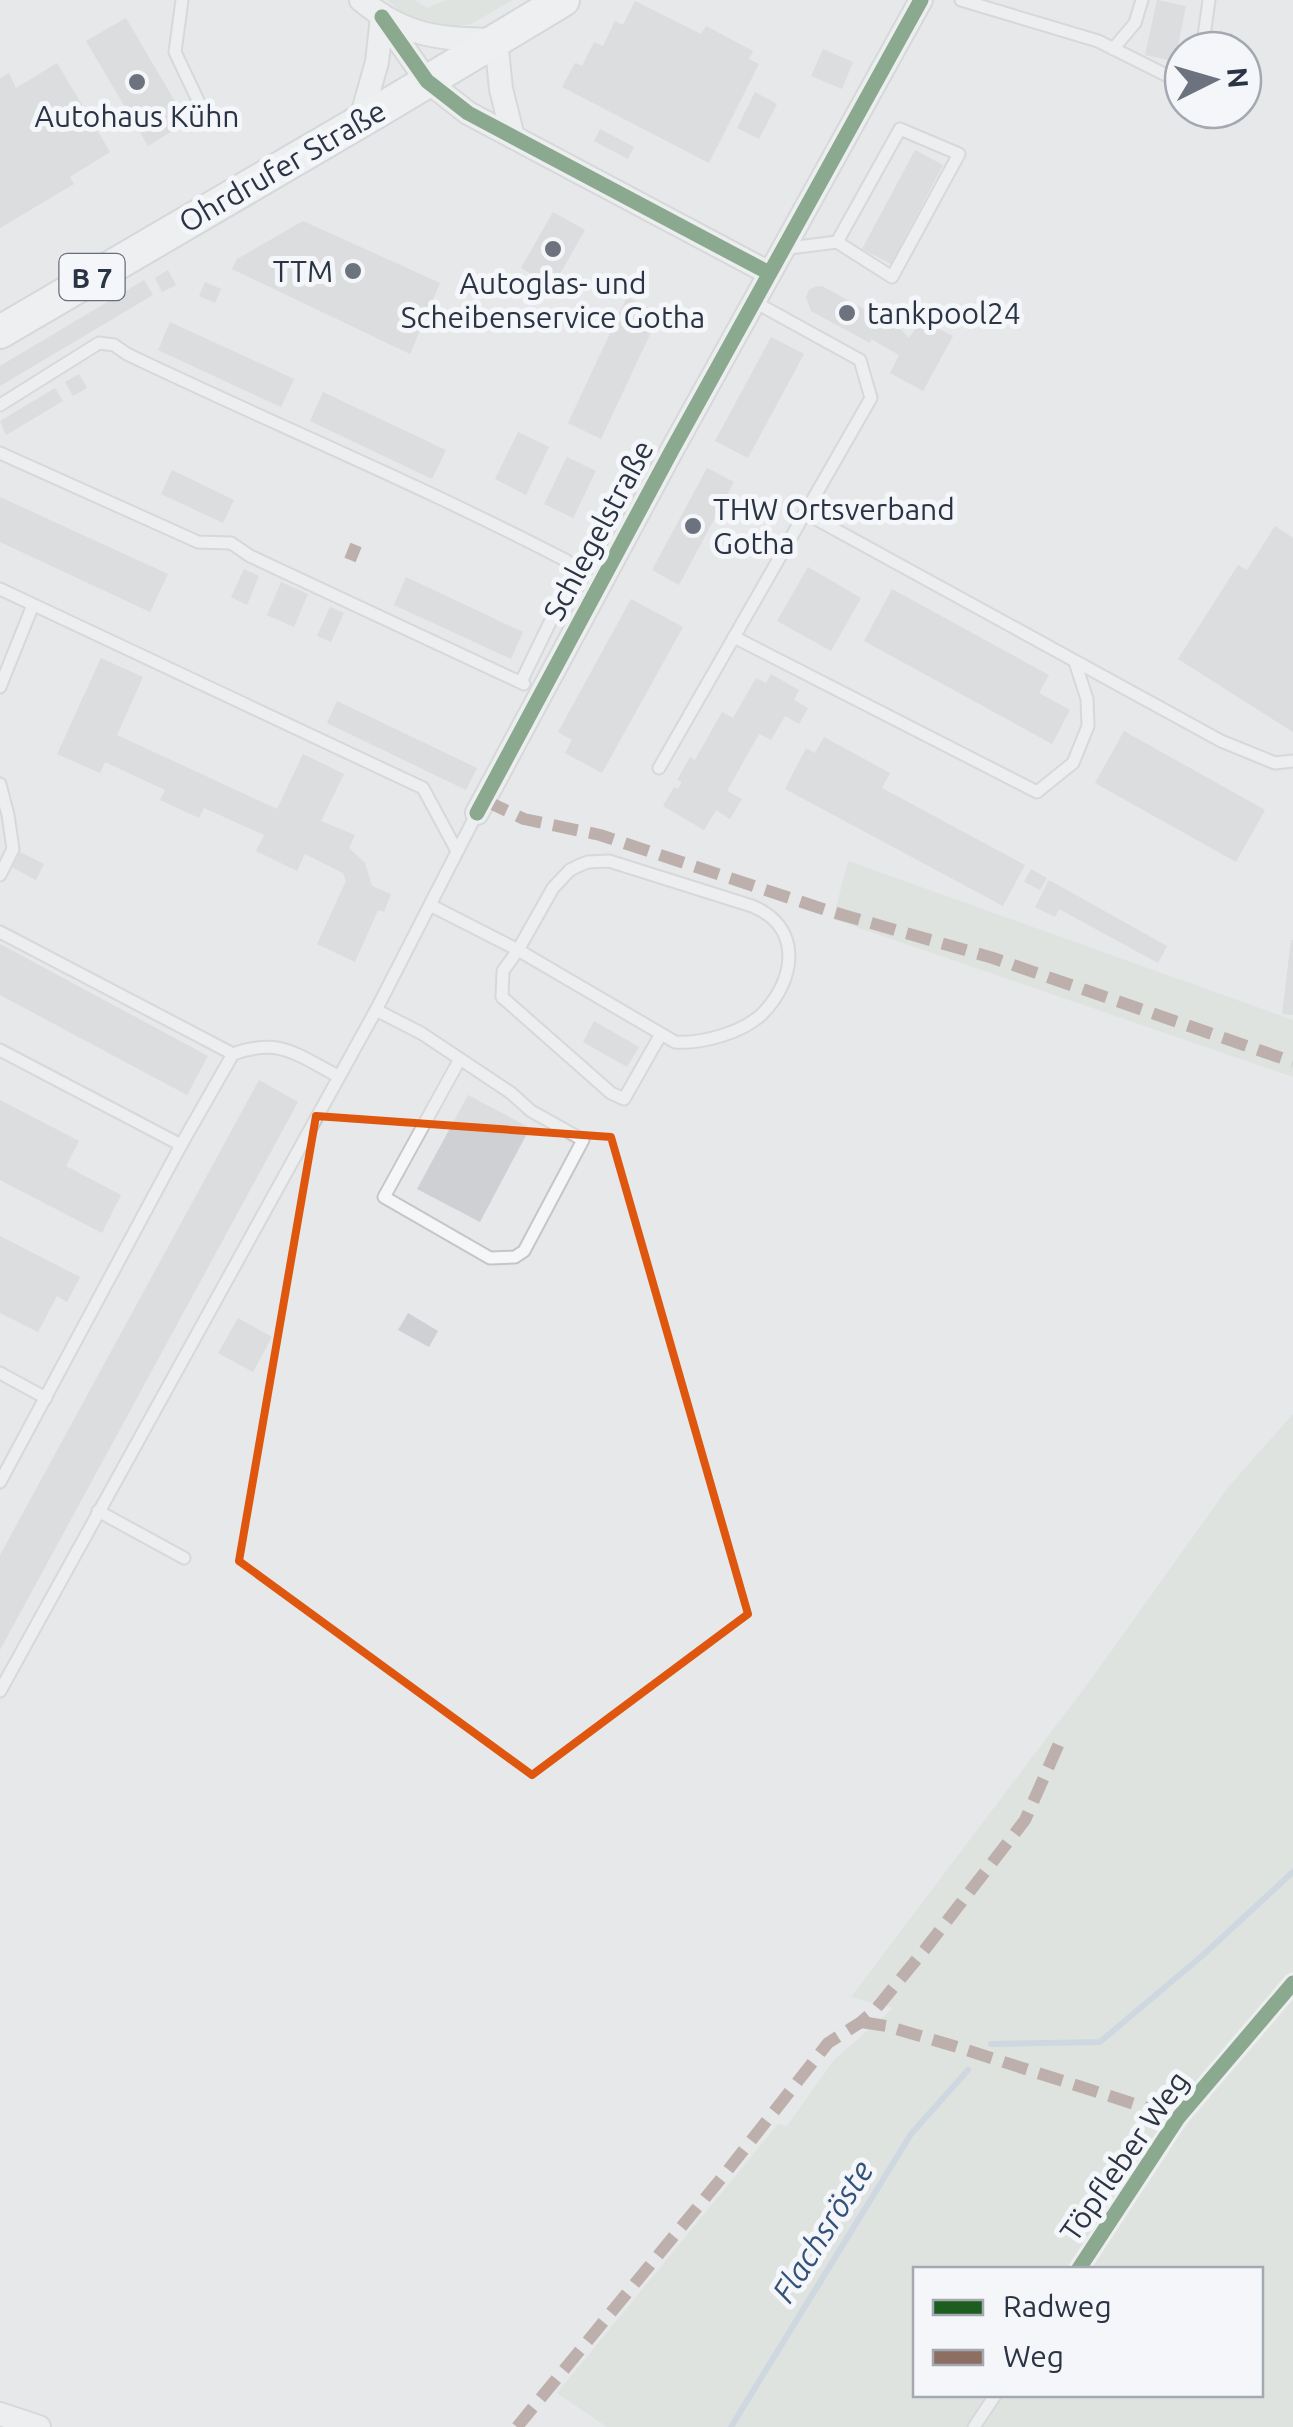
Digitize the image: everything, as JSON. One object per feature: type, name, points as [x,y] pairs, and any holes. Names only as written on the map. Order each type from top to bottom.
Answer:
[{"type":"main road","name":"Ohrdrufer Straße","points":[[0,332],[563,0]]},
{"type":"street","points":[[361,0],[382,17],[412,32],[462,40],[496,40],[500,89],[513,137]]},
{"type":"street","name":"Schlegelstraße","points":[[477,813],[532,687],[921,0]]},
{"type":"street","points":[[382,17],[426,81],[468,113],[769,273]]},
{"type":"street","points":[[360,122],[377,62],[382,17]]},
{"type":"street","points":[[3,2419],[39,2427]]},
{"type":"lane","points":[[182,0],[174,52],[203,111]]},
{"type":"lane","points":[[961,0],[1098,41],[1163,74]]},
{"type":"lane","points":[[1113,49],[1135,23],[1142,0]]},
{"type":"lane","points":[[1205,30],[1209,0]]},
{"type":"lane","points":[[782,249],[837,242],[892,276],[959,154],[900,129],[837,242]]},
{"type":"lane","points":[[659,768],[871,398],[860,360],[754,301]]},
{"type":"lane","points":[[0,405],[100,343],[114,345],[250,414],[555,555],[572,567],[572,577],[532,687],[250,556],[231,543],[198,542],[0,453]]},
{"type":"lane","points":[[805,513],[1221,741],[1275,763],[1293,762]]},
{"type":"lane","points":[[0,589],[424,788],[458,851]]},
{"type":"lane","points":[[0,687],[33,605]]},
{"type":"lane","points":[[734,638],[1037,792],[1073,763],[1088,726],[1087,699],[1075,662]]},
{"type":"lane","points":[[0,784],[13,849],[0,875]]},
{"type":"lane","points":[[0,1691],[376,1010],[477,813]]},
{"type":"lane","points":[[430,904],[518,950],[662,1034],[675,1042],[691,1043],[724,1035],[760,1016],[788,972],[786,939],[764,910],[609,861],[588,862],[570,870],[553,888],[518,950],[504,971],[502,997],[612,1093],[624,1099],[662,1034]]},
{"type":"lane","points":[[0,932],[233,1054],[269,1045],[338,1076]]},
{"type":"lane","points":[[376,1010],[422,1033],[511,1093],[532,1110],[583,1140],[524,1252],[515,1258],[490,1258],[384,1198],[460,1059]]},
{"type":"lane","points":[[0,1050],[182,1145]]},
{"type":"lane","points":[[0,1482],[233,1054]]},
{"type":"lane","points":[[0,1373],[46,1398]]},
{"type":"lane","points":[[98,1511],[184,1558]]},
{"type":"lane","name":"Töpfleber Weg","points":[[1080,2267],[1178,2118],[1293,1983]]},
{"type":"lane","points":[[974,2427],[994,2397]]},
{"type":"highlighted area","points":[[316,1116],[611,1137],[748,1614],[532,1775],[239,1561]]},
{"type":"shaded area","points":[[387,0],[414,0],[428,8],[446,0],[513,0],[471,24],[457,26],[423,24]]},
{"type":"shaded area","points":[[848,861],[1293,1020],[1293,1077],[833,919]]},
{"type":"shaded area","points":[[1293,1414],[1293,2427],[607,2427],[557,2393],[778,2124],[787,2126],[834,2060],[893,2008],[851,1997],[1092,1678],[1230,1485]]},
{"type":"building","points":[[1157,0],[1186,6],[1181,30],[1163,30],[1163,59],[1145,55]]},
{"type":"building","points":[[635,1],[701,34],[706,26],[753,51],[749,59],[759,64],[709,163],[562,87],[575,63],[582,66],[594,42],[603,46],[615,21],[623,25]]},
{"type":"building","name":"Autohaus Kühn","points":[[126,18],[187,122],[148,146],[86,41]]},
{"type":"building","points":[[823,49],[853,62],[842,89],[811,76]]},
{"type":"building","points":[[57,63],[110,152],[70,177],[74,184],[0,228],[0,78],[9,73],[16,88]]},
{"type":"building","points":[[755,92],[777,104],[759,139],[737,128]]},
{"type":"building","points":[[600,129],[634,147],[628,159],[594,141]]},
{"type":"building","points":[[915,150],[943,165],[891,264],[862,249]]},
{"type":"building","name":"Autoglas- und Scheibenservice Gotha","points":[[553,212],[585,230],[553,286],[521,268]]},
{"type":"building","points":[[303,221],[440,283],[410,354],[232,269],[237,259]]},
{"type":"building","points":[[168,270],[176,285],[162,292],[155,278]]},
{"type":"building","points":[[144,280],[153,295],[0,386],[0,366]]},
{"type":"building","points":[[205,282],[221,289],[215,303],[199,296]]},
{"type":"building","points":[[822,286],[902,330],[909,338],[921,320],[953,336],[923,391],[890,373],[899,355],[811,311],[806,297],[809,290]]},
{"type":"building","points":[[627,297],[660,313],[601,439],[568,423]]},
{"type":"building","points":[[170,322],[294,379],[281,407],[158,350]]},
{"type":"building","points":[[771,337],[804,354],[748,458],[715,441]]},
{"type":"building","points":[[79,374],[87,388],[73,396],[65,382]]},
{"type":"building","points":[[55,388],[63,401],[6,435],[0,421]]},
{"type":"building","points":[[323,392],[446,450],[432,479],[310,421]]},
{"type":"building","points":[[518,432],[549,447],[526,495],[495,479]]},
{"type":"building","points":[[567,457],[596,471],[573,518],[544,504]]},
{"type":"building","name":"THW Ortsverband Gotha","points":[[707,468],[734,482],[679,585],[652,570]]},
{"type":"building","points":[[172,470],[234,500],[223,523],[161,494]]},
{"type":"building","points":[[617,481],[631,488],[607,535],[594,528]]},
{"type":"building","points":[[0,497],[168,574],[150,612],[0,542]]},
{"type":"building","points":[[1275,526],[1293,538],[1293,732],[1178,659],[1238,565],[1247,570]]},
{"type":"building","points":[[808,567],[861,598],[831,651],[777,621]]},
{"type":"building","points":[[244,569],[259,576],[247,605],[231,597]]},
{"type":"building","points":[[406,577],[523,632],[511,659],[394,605]]},
{"type":"building","points":[[281,582],[308,594],[294,627],[267,615]]},
{"type":"building","points":[[892,589],[1049,675],[1039,693],[1070,710],[1052,744],[864,641]]},
{"type":"building","points":[[631,599],[683,627],[602,773],[565,753],[572,740],[558,732]]},
{"type":"building","points":[[330,607],[344,613],[331,642],[317,636]]},
{"type":"building","points":[[101,658],[143,677],[117,735],[277,809],[303,754],[344,774],[321,821],[355,835],[349,848],[365,863],[372,886],[391,894],[384,912],[378,910],[355,962],[317,944],[346,881],[343,873],[305,854],[297,871],[256,851],[264,835],[204,808],[199,818],[160,800],[165,790],[105,762],[100,773],[57,754]]},
{"type":"building","points":[[771,674],[799,690],[794,700],[808,708],[799,724],[785,716],[771,740],[759,734],[727,791],[742,799],[730,819],[716,810],[704,830],[663,806],[674,787],[678,789],[682,782],[677,780],[690,757],[695,760],[722,712],[733,718],[756,678],[766,683]]},
{"type":"building","points":[[337,701],[477,768],[466,790],[327,723]]},
{"type":"building","points":[[1124,731],[1265,810],[1236,862],[1095,783]]},
{"type":"building","points":[[824,737],[890,773],[882,788],[1025,865],[1003,906],[785,789],[806,748],[815,753]]},
{"type":"building","points":[[20,852],[44,864],[36,880],[12,867]]},
{"type":"building","points":[[1031,869],[1047,878],[1040,890],[1024,882]]},
{"type":"building","points":[[1049,880],[1167,946],[1158,963],[1059,909],[1055,917],[1035,907]]},
{"type":"building","points":[[1293,940],[1293,1015],[1282,1014]]},
{"type":"building","points":[[0,944],[208,1056],[187,1095],[0,995]]},
{"type":"building","points":[[594,1021],[639,1047],[627,1067],[583,1042]]},
{"type":"building","points":[[259,1080],[298,1102],[0,1650],[0,1555]]},
{"type":"building","points":[[468,1095],[530,1128],[480,1222],[417,1189]]},
{"type":"building","points":[[0,1100],[79,1141],[66,1166],[121,1195],[102,1233],[0,1180]]},
{"type":"building","points":[[0,1236],[80,1277],[67,1302],[57,1296],[38,1332],[0,1313]]},
{"type":"building","points":[[408,1313],[438,1331],[429,1347],[398,1330]]},
{"type":"building","points":[[238,1318],[272,1337],[253,1372],[218,1353]]},
{"type":"waterway","name":"Flachsröste","points":[[991,2044],[1100,2042],[1293,1872]]},
{"type":"waterway","name":"Flachsröste","points":[[731,2427],[911,2134],[968,2070]]},
{"type":"marked path","points":[[350,560],[356,545]]},
{"type":"marked path","points":[[484,800],[524,819],[600,835],[829,911],[993,958],[1293,1062]]},
{"type":"marked path","points":[[517,2427],[828,2043],[875,2010],[926,1948],[1025,1820],[1061,1739]]},
{"type":"marked path","points":[[861,2022],[954,2046],[1178,2118]]},
{"type":"cycle path","points":[[477,813],[921,0]]},
{"type":"cycle path","points":[[382,17],[427,81],[468,113],[769,273]]},
{"type":"cycle path","points":[[1080,2267],[1178,2118],[1293,1983]]},
{"type":"place","name":"Autohaus Kühn","points":[[137,82]]},
{"type":"place","name":"Autoglas- und Scheibenservice Gotha","points":[[553,249]]},
{"type":"place","name":"TTM","points":[[353,271]]},
{"type":"place","name":"tankpool24","points":[[847,313]]},
{"type":"place","name":"THW Ortsverband Gotha","points":[[693,526]]}]
